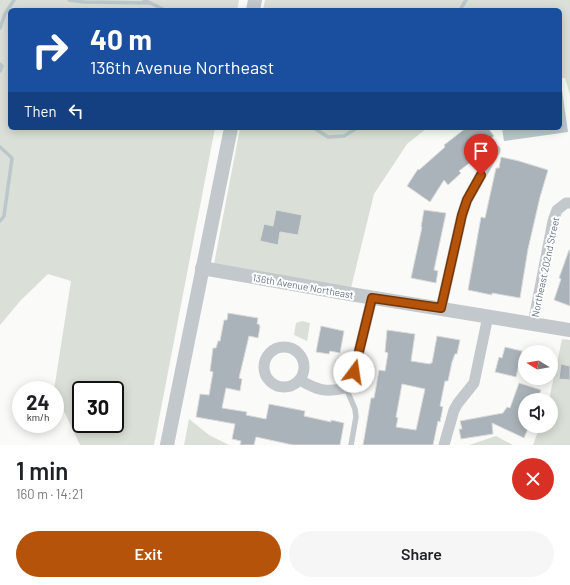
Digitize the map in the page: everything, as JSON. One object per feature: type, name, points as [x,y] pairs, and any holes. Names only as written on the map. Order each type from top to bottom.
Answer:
[{"type":"street","points":[[167,445],[231,130]]},
{"type":"street","points":[[441,308],[462,215],[467,200],[495,150]]},
{"type":"street","name":"Northeast 202nd Street","points":[[533,324],[553,221],[557,210],[566,203],[570,203]]},
{"type":"street","name":"136th Avenue Northeast","points":[[202,268],[372,298],[570,330]]},
{"type":"street","points":[[300,380],[314,388],[326,391],[336,391],[346,388],[354,372],[372,298]]},
{"type":"street","points":[[444,445],[454,410],[474,383],[488,316]]},
{"type":"lane","points":[[346,388],[356,417],[350,445]]},
{"type":"shaded area","points":[[0,0],[239,0],[237,8],[8,8],[8,130],[215,130],[154,445],[80,445],[74,433],[124,433],[124,381],[72,381],[72,428],[64,411],[64,381],[55,381],[71,281],[48,274],[21,300],[0,325]]},
{"type":"shaded area","points":[[265,0],[570,0],[570,95],[565,78],[562,78],[562,8],[263,8]]},
{"type":"shaded area","points":[[562,90],[568,132],[504,141],[502,130],[562,130]]},
{"type":"shaded area","points":[[240,130],[424,130],[407,144],[374,194],[351,288],[214,264]]},
{"type":"shaded area","points":[[302,321],[310,323],[307,341],[294,335],[296,323]]},
{"type":"shaded area","points":[[562,339],[570,340],[570,445],[533,445],[537,433],[558,433],[558,393],[550,393],[552,385],[558,385],[558,358]]},
{"type":"shaded area","points":[[189,419],[209,435],[229,445],[184,445]]},
{"type":"shaded area","points":[[496,436],[513,445],[469,445]]},
{"type":"building","points":[[463,130],[490,130],[494,136],[472,153],[476,158],[459,171],[461,173],[448,185],[444,180],[430,202],[407,186],[418,169],[419,170],[445,147],[444,145]]},
{"type":"building","points":[[501,157],[548,170],[528,249],[520,298],[492,293],[492,295],[468,290],[481,217],[485,218],[496,168],[499,168]]},
{"type":"building","points":[[276,210],[302,215],[298,235],[280,232],[278,245],[260,241],[264,224],[273,226]]},
{"type":"building","points":[[424,210],[446,213],[434,270],[438,271],[436,283],[411,278],[422,227]]},
{"type":"building","points":[[569,250],[570,306],[554,300],[561,279],[559,278]]},
{"type":"building","points":[[228,313],[258,318],[257,324],[259,324],[260,327],[258,338],[249,336],[239,378],[242,379],[240,391],[226,388],[222,408],[247,412],[246,415],[266,419],[269,404],[305,411],[304,416],[331,422],[331,420],[344,423],[340,445],[293,445],[256,437],[254,445],[240,445],[241,441],[232,439],[235,424],[196,417],[200,394],[209,395],[213,372],[210,371],[213,348],[216,348],[218,341],[220,341],[224,320],[227,320]]},
{"type":"building","points":[[321,326],[344,331],[340,353],[330,351],[329,354],[316,352]]},
{"type":"building","points":[[387,330],[415,334],[411,361],[430,364],[432,363],[437,336],[460,340],[457,354],[455,354],[452,362],[448,381],[445,381],[440,406],[443,407],[440,422],[438,421],[433,445],[363,445],[371,398],[374,398],[379,370],[385,371],[388,353],[385,352]],"holes":[[[402,384],[425,389],[416,430],[396,427],[398,418],[396,417]]]},
{"type":"building","points":[[505,347],[518,350],[518,368],[516,377],[495,372],[499,357],[502,358]]},
{"type":"building","points":[[561,364],[570,366],[570,380],[559,379]]},
{"type":"building","points":[[518,385],[525,385],[541,390],[540,393],[518,393],[518,433],[526,433],[524,438],[492,423],[493,434],[461,439],[459,429],[462,429],[460,421],[503,413],[507,407],[510,408]]},
{"type":"waterway","points":[[9,8],[14,0]]},
{"type":"waterway","points":[[69,0],[84,2],[150,3]]},
{"type":"waterway","points":[[144,0],[161,8]]},
{"type":"waterway","points":[[461,8],[466,0]]},
{"type":"waterway","points":[[0,28],[8,9]]},
{"type":"waterway","points":[[0,64],[2,66],[0,71]]},
{"type":"waterway","points":[[317,130],[328,137],[344,136],[354,130]]},
{"type":"waterway","points":[[0,147],[12,158],[4,216],[0,221]]},
{"type":"route","points":[[354,372],[372,298],[441,308],[462,215],[467,200],[481,175]]}]
